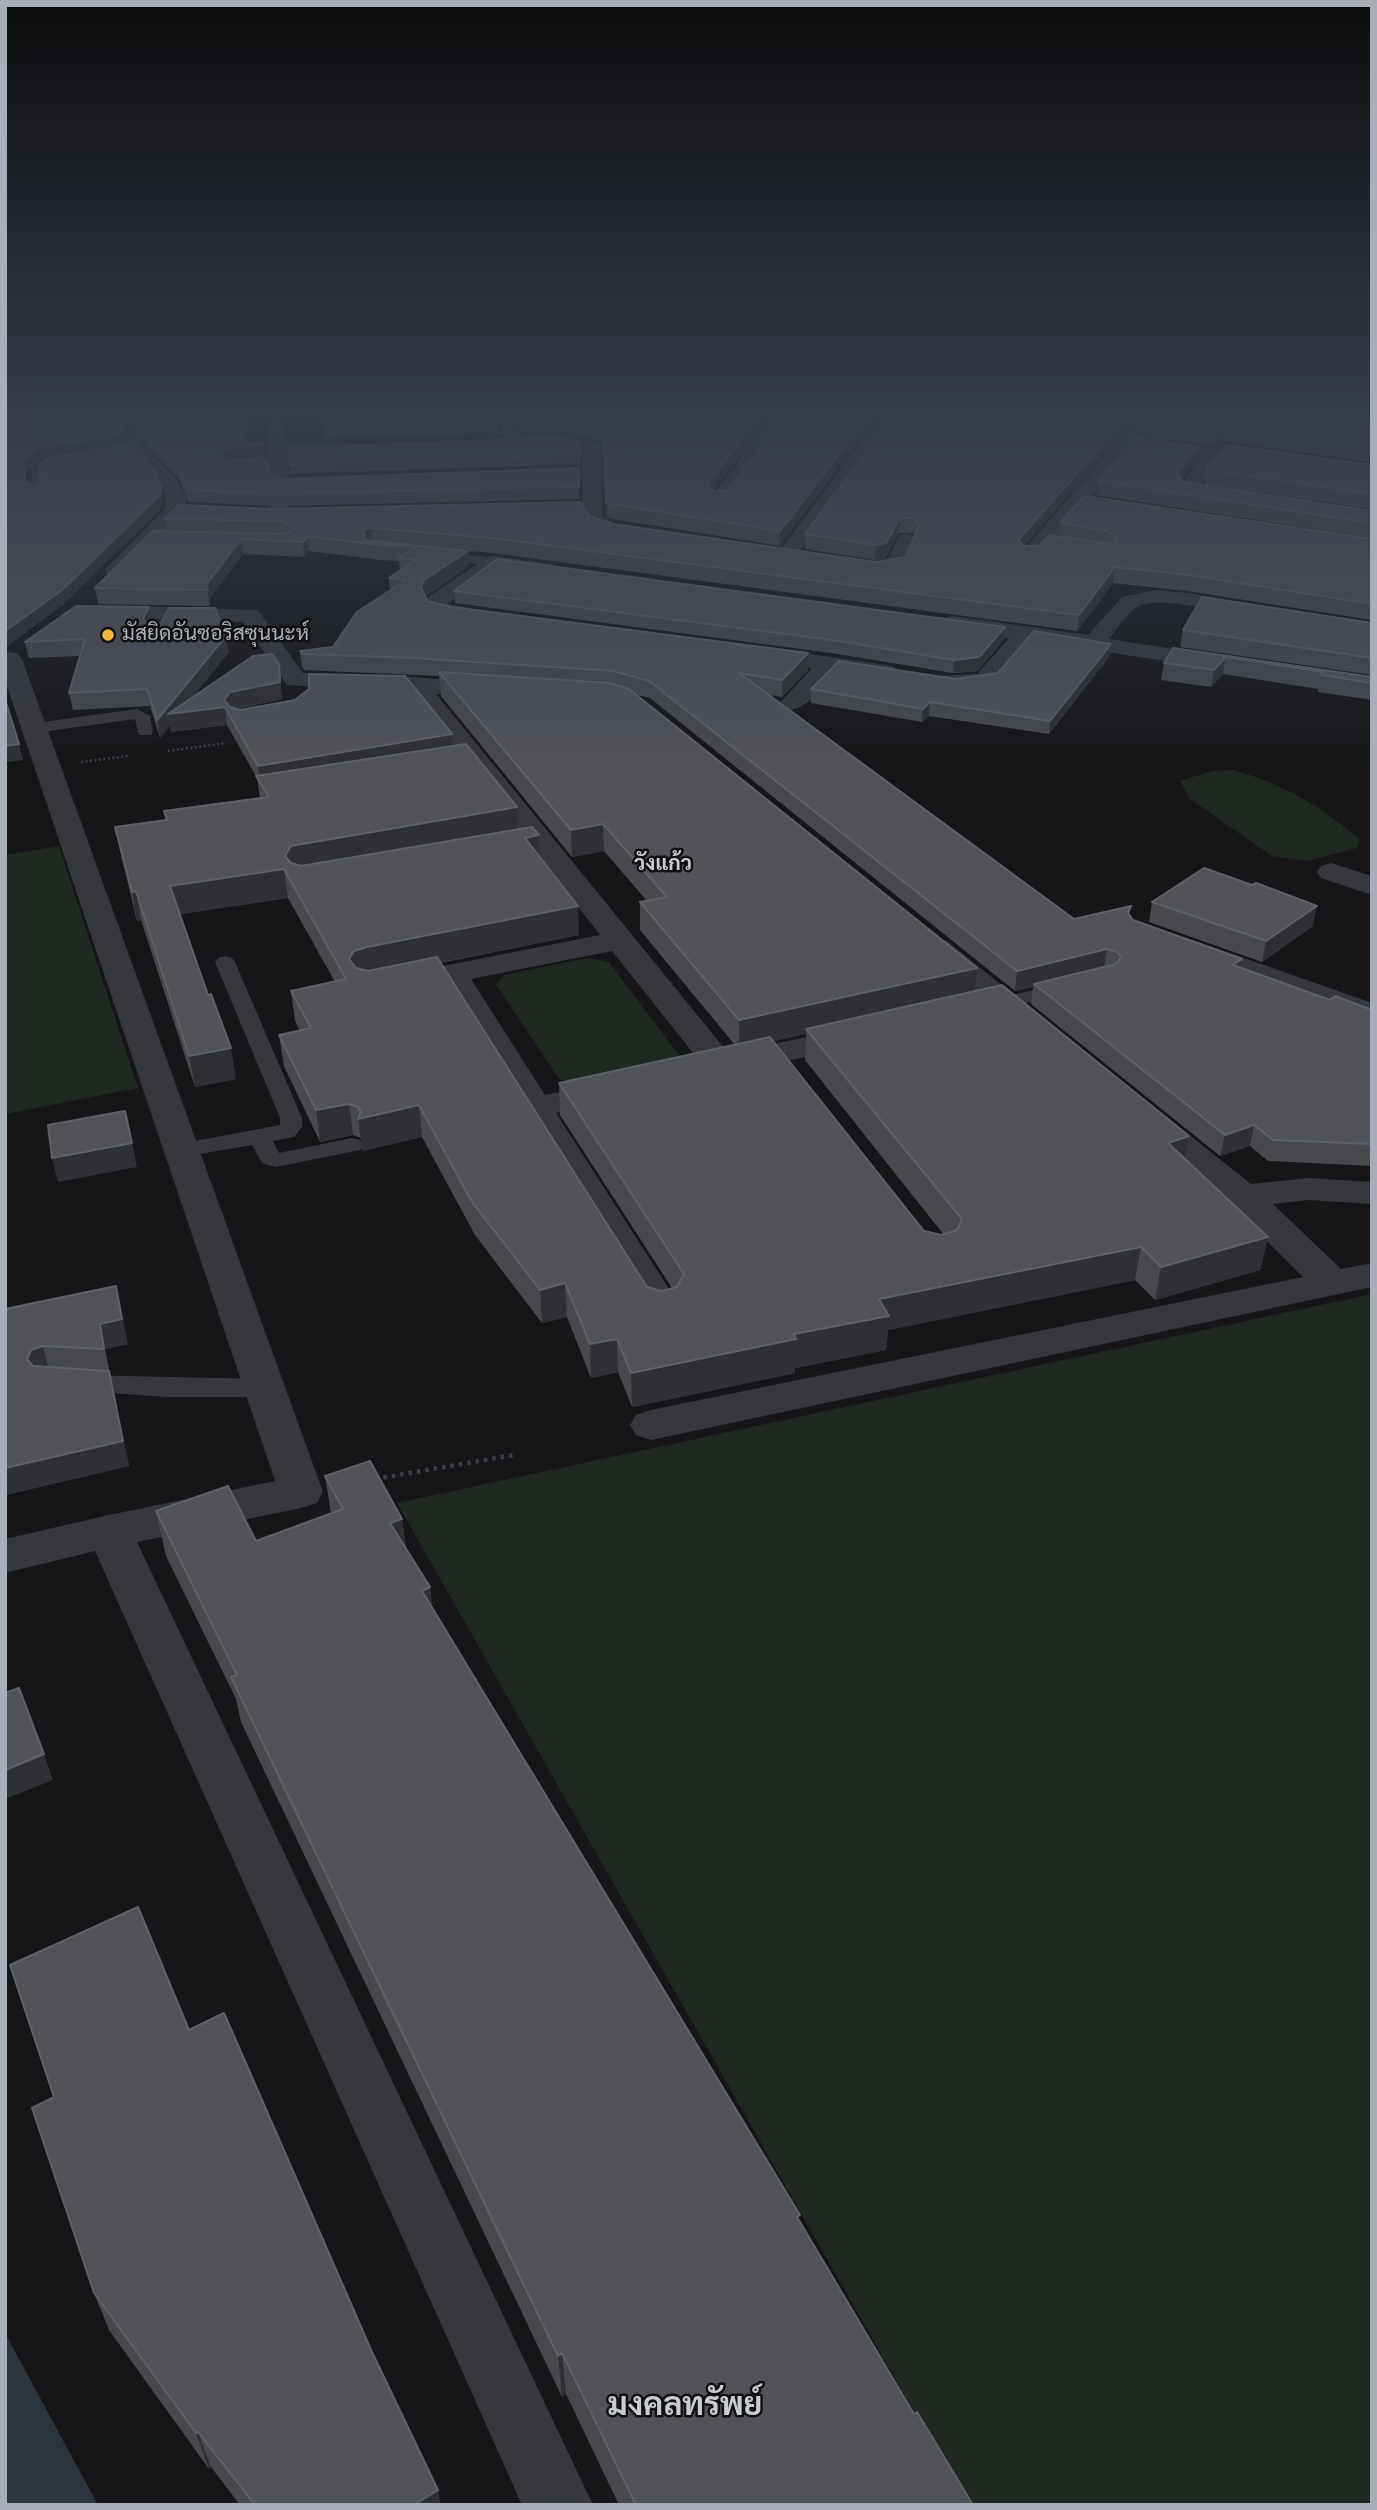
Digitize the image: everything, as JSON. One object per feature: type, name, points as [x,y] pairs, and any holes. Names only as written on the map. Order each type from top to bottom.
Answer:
[{"type":"street","points":[[152,534],[86,598],[164,621],[250,615],[296,692],[415,684],[520,692]]},
{"type":"street","points":[[641,534],[666,538]]},
{"type":"street","points":[[785,557],[802,534]]},
{"type":"street","points":[[1041,547],[1051,534]]},
{"type":"street","points":[[836,564],[874,569],[895,566],[905,540]]},
{"type":"street","points":[[758,553],[810,561]]},
{"type":"street","points":[[508,621],[437,609],[436,602],[493,562],[561,571]]},
{"type":"street","points":[[1094,643],[1128,603],[1142,597],[1167,598],[1271,614]]},
{"type":"street","points":[[930,621],[1240,665]]},
{"type":"street","points":[[737,651],[953,683],[986,680],[1026,633]]},
{"type":"street","points":[[5,1556],[108,1531],[302,1492],[35,728],[8,661],[31,643]]},
{"type":"street","points":[[791,704],[831,663]]},
{"type":"street","points":[[415,684],[462,761],[529,844],[620,940],[720,1066]]},
{"type":"street","points":[[1331,872],[1372,886]]},
{"type":"street","points":[[917,933],[1044,1036]]},
{"type":"street","points":[[398,984],[620,940]]},
{"type":"street","points":[[1167,940],[1372,1014]]},
{"type":"street","points":[[451,973],[662,1309]]},
{"type":"street","points":[[963,1012],[1002,1003]]},
{"type":"street","points":[[681,1074],[884,1029]]},
{"type":"street","points":[[778,1053],[803,1084]]},
{"type":"street","points":[[536,1107],[641,1083]]},
{"type":"street","points":[[1128,1103],[1243,1196],[1332,1283]]},
{"type":"street","points":[[1243,1196],[1309,1189],[1372,1193]]},
{"type":"street","points":[[651,1425],[1372,1275]]},
{"type":"street","points":[[108,1531],[558,2505]]},
{"type":"lane","points":[[146,540],[171,540]]},
{"type":"lane","points":[[426,554],[493,562]]},
{"type":"lane","points":[[35,728],[137,714],[142,716],[145,732]]},
{"type":"lane","points":[[182,1150],[286,1132],[291,1127],[291,1118],[225,962]]},
{"type":"lane","points":[[1002,1003],[1080,984]]},
{"type":"lane","points":[[260,1137],[270,1158],[276,1160],[352,1145]]},
{"type":"lane","points":[[49,1382],[166,1388],[264,1388]]},
{"type":"path","points":[[302,1492],[514,1455]]},
{"type":"shaded area","points":[[1233,770],[1284,789],[1317,807],[1360,840],[1357,848],[1308,861],[1272,856],[1190,799],[1180,781],[1212,771]]},
{"type":"shaded area","points":[[59,846],[138,1088],[5,1114],[5,855]]},
{"type":"shaded area","points":[[587,958],[609,962],[679,1055],[671,1064],[578,1084],[559,1079],[496,985],[504,975]]},
{"type":"shaded area","points":[[1372,1294],[1372,2505],[967,2505],[397,1503]]},
{"type":"shaded area","points":[[5,2333],[98,2505],[5,2505]]},
{"type":"building","points":[[5,534],[120,534],[61,591],[5,631]]},
{"type":"building","points":[[150,534],[364,534],[365,540],[468,551],[424,580],[421,587],[427,601],[452,607],[808,653],[782,680],[739,673],[1074,919],[1131,906],[1128,913],[1133,920],[1242,959],[1233,965],[1330,1000],[1335,996],[1372,1010],[1372,1144],[1273,1140],[1254,1125],[1225,1135],[1034,984],[1116,964],[1121,957],[1117,952],[1107,949],[1017,971],[649,681],[613,671],[414,658],[302,654],[300,651],[333,647],[357,612],[406,580],[389,578],[415,560],[399,558],[415,546],[378,545],[308,536],[303,542],[241,539],[206,585],[208,590],[95,588]]},
{"type":"building","points":[[445,534],[683,534],[876,562],[906,557],[916,534],[1023,534],[1018,540],[1025,546],[1039,546],[1050,535],[1108,544],[1117,539],[1112,534],[1339,534],[1372,539],[1372,604],[1189,575],[1115,567],[1079,615]]},
{"type":"building","points":[[806,534],[891,534],[886,543],[876,545]]},
{"type":"building","points":[[497,559],[1005,627],[979,657],[954,660],[832,640],[454,591]]},
{"type":"building","points":[[1202,597],[1372,623],[1372,658],[1183,630]]},
{"type":"building","points":[[76,606],[149,607],[143,618],[147,625],[160,624],[169,608],[215,608],[226,636],[157,720],[147,689],[69,693],[85,639],[25,642]]},
{"type":"building","points":[[1034,631],[1111,644],[1050,721],[930,702],[923,709],[811,689],[839,661],[955,679],[998,673]]},
{"type":"building","points":[[1173,648],[1372,677],[1372,683],[1226,657],[1214,670],[1164,663]]},
{"type":"building","points":[[272,654],[279,664],[280,682],[230,692],[224,700],[230,707],[240,710],[295,700],[309,689],[309,674],[405,676],[452,734],[258,766],[225,707],[168,714],[253,656]]},
{"type":"building","points":[[439,672],[610,683],[629,689],[977,968],[739,1020],[640,902],[667,897],[603,824],[571,830]]},
{"type":"building","points":[[5,699],[19,744],[5,746]]},
{"type":"building","points":[[466,744],[517,807],[291,846],[285,856],[291,863],[301,866],[532,827],[539,835],[525,838],[578,906],[367,947],[354,951],[349,959],[356,968],[368,971],[437,957],[647,1287],[662,1291],[677,1287],[684,1274],[559,1083],[770,1037],[924,1231],[941,1235],[957,1230],[962,1219],[806,1029],[1002,985],[1189,1136],[1168,1143],[1268,1237],[1161,1267],[1141,1247],[879,1299],[889,1316],[794,1334],[796,1339],[631,1373],[617,1339],[590,1344],[565,1283],[540,1290],[472,1202],[419,1105],[358,1119],[361,1112],[358,1107],[349,1104],[316,1110],[279,1035],[311,1028],[291,991],[346,979],[284,869],[170,886],[208,995],[211,994],[231,1048],[189,1056],[136,891],[132,892],[115,827],[167,820],[164,811],[269,797],[256,776]]},
{"type":"building","points":[[1204,868],[1252,885],[1256,883],[1317,906],[1266,941],[1152,902]]},
{"type":"building","points":[[125,1111],[132,1143],[52,1158],[48,1125]]},
{"type":"building","points":[[116,1286],[122,1319],[100,1324],[104,1349],[43,1346],[31,1350],[27,1359],[33,1366],[109,1371],[123,1441],[5,1468],[5,1309]]},
{"type":"building","points":[[370,1461],[402,1519],[390,1523],[430,1587],[422,1591],[800,2215],[797,2217],[914,2414],[917,2412],[973,2505],[636,2505],[562,2353],[558,2356],[231,1677],[237,1675],[156,1511],[228,1486],[256,1541],[343,1509],[325,1476]]},
{"type":"building","points":[[19,1688],[44,1754],[5,1770],[5,1693]]},
{"type":"building","points":[[138,1907],[189,2030],[224,2013],[372,2352],[438,2490],[414,2505],[255,2505],[198,2432],[196,2433],[94,2293],[32,2108],[54,2097],[10,1965]]},
{"type":"place","name":"มัสยิดอันซอริสซุนนะห์","points":[[108,635]]},
{"type":"district","name":"วังแก้ว","points":[[663,865]]},
{"type":"district","name":"มงคลทรัพย์","points":[[685,2408]]}]
